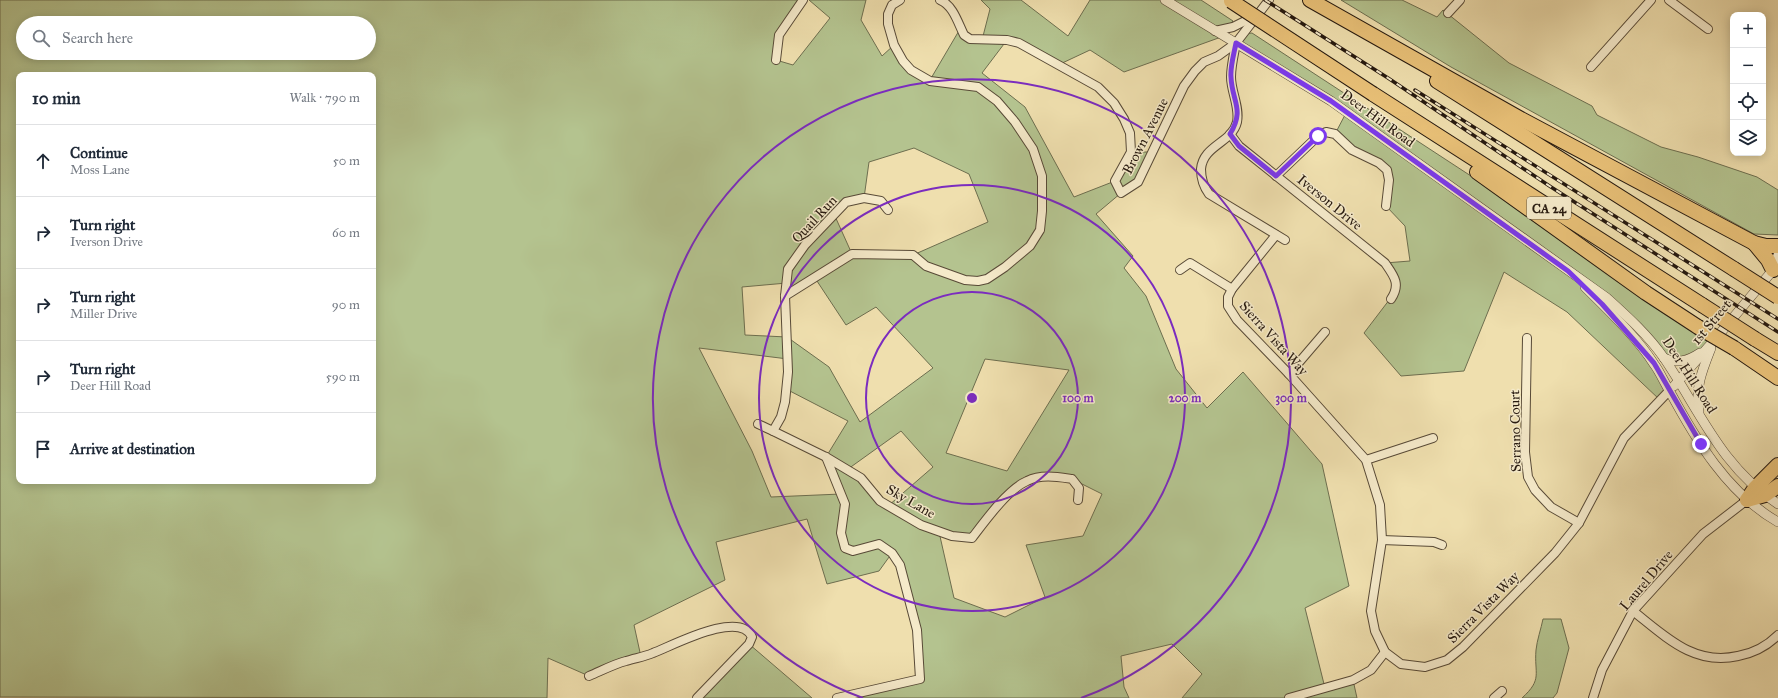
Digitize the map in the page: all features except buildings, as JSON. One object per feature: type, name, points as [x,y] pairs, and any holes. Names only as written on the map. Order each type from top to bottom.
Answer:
[{"type":"highway","name":"CA 24","points":[[1230,0],[1373,94],[1778,353]]},
{"type":"highway","points":[[1309,0],[1563,142],[1754,243],[1766,246],[1778,246]]},
{"type":"highway","points":[[1357,28],[1449,89],[1778,297]]},
{"type":"highway","points":[[1398,110],[1501,190],[1646,293],[1734,348],[1778,378]]},
{"type":"highway","points":[[1754,243],[1775,268]]},
{"type":"highway","points":[[1760,491],[1778,465]]},
{"type":"highway","points":[[1747,500],[1760,491],[1778,486]]},
{"type":"street","points":[[776,60],[779,35],[803,0]]},
{"type":"street","points":[[773,431],[785,402],[788,372],[785,296],[852,254],[913,255],[926,266],[965,280],[978,281],[987,279],[1005,267],[1030,246],[1040,230],[1042,211],[1042,176],[1033,150],[1015,122],[997,101],[978,87],[930,81],[911,70],[903,61],[894,45],[888,24],[888,14],[892,5],[900,0]]},
{"type":"street","name":"Brown Avenue","points":[[940,0],[945,2],[950,8],[966,38],[1007,40],[1018,43],[1098,87],[1114,103],[1124,119],[1130,133],[1131,152],[1115,181],[1121,193],[1138,182],[1184,86],[1195,71],[1204,62],[1218,56],[1236,43],[1269,0]]},
{"type":"street","name":"Deer Hill Road","points":[[1165,0],[1331,101],[1607,298],[1644,332],[1664,358],[1699,416],[1729,460],[1760,491],[1778,504]]},
{"type":"street","points":[[1448,13],[1460,0]]},
{"type":"street","points":[[1591,67],[1652,0]]},
{"type":"street","points":[[1669,0],[1708,29]]},
{"type":"street","points":[[1215,31],[1233,27],[1256,16]]},
{"type":"street","points":[[1236,43],[1231,77],[1238,110],[1237,123],[1230,134],[1206,154],[1202,165],[1201,175],[1203,186],[1209,194],[1285,240]]},
{"type":"street","points":[[1276,176],[1318,136],[1326,132],[1336,134],[1352,150],[1379,163],[1387,170],[1389,180],[1386,206]]},
{"type":"street","name":"Iverson Drive","points":[[1230,134],[1239,146],[1385,263],[1395,278],[1396,291],[1391,299]]},
{"type":"street","name":"Quail Run","points":[[785,296],[788,269],[805,245],[846,202],[864,198],[881,200],[888,210]]},
{"type":"street","points":[[1180,270],[1190,263],[1232,289],[1276,235]]},
{"type":"street","name":"1st Street","points":[[1669,391],[1711,345],[1775,268],[1778,255]]},
{"type":"street","name":"Deer Hill Road","points":[[1568,271],[1602,304],[1654,363],[1690,427],[1716,467],[1747,500],[1765,515],[1778,522]]},
{"type":"street","name":"Sierra Vista Way","points":[[1232,289],[1228,297],[1228,306],[1237,320],[1289,374],[1366,460],[1380,505],[1382,540],[1371,611],[1375,631],[1385,652],[1401,664],[1426,667],[1447,660],[1464,647],[1555,553],[1578,523],[1624,438],[1669,391]]},
{"type":"street","points":[[1289,374],[1325,332]]},
{"type":"street","name":"Serrano Court","points":[[1527,338],[1525,452],[1528,477],[1535,490],[1551,507],[1578,523]]},
{"type":"street","points":[[1664,358],[1673,362],[1682,361],[1695,357],[1711,345]]},
{"type":"street","points":[[1699,416],[1699,376],[1711,345]]},
{"type":"street","name":"Sky Lane","points":[[758,424],[826,457],[861,478],[880,501],[921,525],[952,536],[972,538],[989,515],[1013,491],[1027,481],[1043,476],[1072,479],[1079,488],[1078,500]]},
{"type":"street","points":[[1366,460],[1433,438]]},
{"type":"street","points":[[826,457],[845,504],[841,533],[845,548],[853,551],[879,544],[892,553],[900,565],[917,630],[920,679],[837,698]]},
{"type":"street","name":"Laurel Drive","points":[[1593,698],[1602,670],[1633,611],[1703,534],[1747,500]]},
{"type":"street","points":[[1382,540],[1434,542],[1442,545]]},
{"type":"street","points":[[1633,611],[1673,643],[1696,655],[1711,658],[1725,659],[1744,655],[1758,650],[1778,635]]},
{"type":"street","points":[[589,676],[625,661],[652,654],[708,630],[726,627],[748,630],[752,637],[751,641],[697,698]]},
{"type":"street","points":[[1289,698],[1354,680],[1371,670],[1385,652]]},
{"type":"street","points":[[1494,698],[1502,691]]},
{"type":"green space","points":[[0,0],[803,0],[779,35],[776,60],[793,65],[830,18],[809,0],[866,0],[861,20],[882,56],[894,45],[903,61],[930,80],[960,29],[964,35],[982,40],[990,9],[981,0],[1021,0],[1068,36],[1090,0],[1201,0],[1233,21],[1229,25],[1224,36],[1124,72],[1090,50],[1058,65],[1007,40],[982,73],[1025,107],[1074,197],[1115,181],[1131,152],[1152,152],[1138,182],[1121,193],[1096,214],[1133,256],[1124,268],[1146,296],[1176,369],[1207,408],[1243,372],[1322,464],[1349,586],[1305,608],[1325,688],[1353,680],[1357,698],[1182,698],[1202,674],[1172,644],[1121,656],[1124,687],[1129,698],[837,698],[920,679],[917,630],[900,565],[892,553],[879,571],[827,584],[807,519],[716,542],[725,580],[634,625],[641,657],[589,676],[548,658],[547,698],[0,697]],"holes":[[[914,148],[969,174],[988,222],[913,255],[852,254],[834,214],[846,202],[864,198],[869,162]],[[815,278],[846,325],[876,307],[933,368],[860,422],[829,367],[787,337],[745,335],[742,287],[787,283],[785,296]],[[699,348],[788,359],[786,389],[848,421],[826,457],[841,494],[771,497],[752,451]],[[985,359],[1069,370],[1007,471],[946,453]],[[901,431],[933,467],[888,506],[848,469]],[[1072,479],[1102,494],[1083,536],[1026,545],[1045,597],[1005,617],[954,598],[939,532],[972,538],[1027,481]]]},
{"type":"green space","points":[[1341,0],[1402,0],[1437,17],[1443,10],[1509,63],[1592,106],[1597,115],[1661,147],[1698,157],[1757,177],[1778,190],[1778,235],[1754,234],[1451,67]]},
{"type":"green space","points":[[1252,33],[1497,193],[1713,342],[1708,347],[1673,362],[1607,298],[1669,391],[1660,400],[1567,312],[1504,272],[1464,371],[1401,376],[1364,333],[1396,291],[1385,263],[1410,261],[1405,226],[1386,206],[1387,170],[1335,134],[1346,113],[1236,43],[1243,34]]},
{"type":"green space","points":[[1543,619],[1561,619],[1569,648],[1557,693],[1553,698],[1522,698],[1533,686],[1535,681],[1537,642]]},
{"type":"green space","points":[[749,644],[812,698],[697,698]]},
{"type":"railway","points":[[1265,0],[1388,78],[1551,187],[1778,332]]},
{"type":"railway","points":[[1415,90],[1778,319]]},
{"type":"route","points":[[1318,136],[1276,176],[1239,146],[1230,134],[1237,123],[1238,110],[1234,98],[1231,77],[1236,43],[1331,101],[1568,271],[1602,304],[1654,363],[1701,444]]}]
